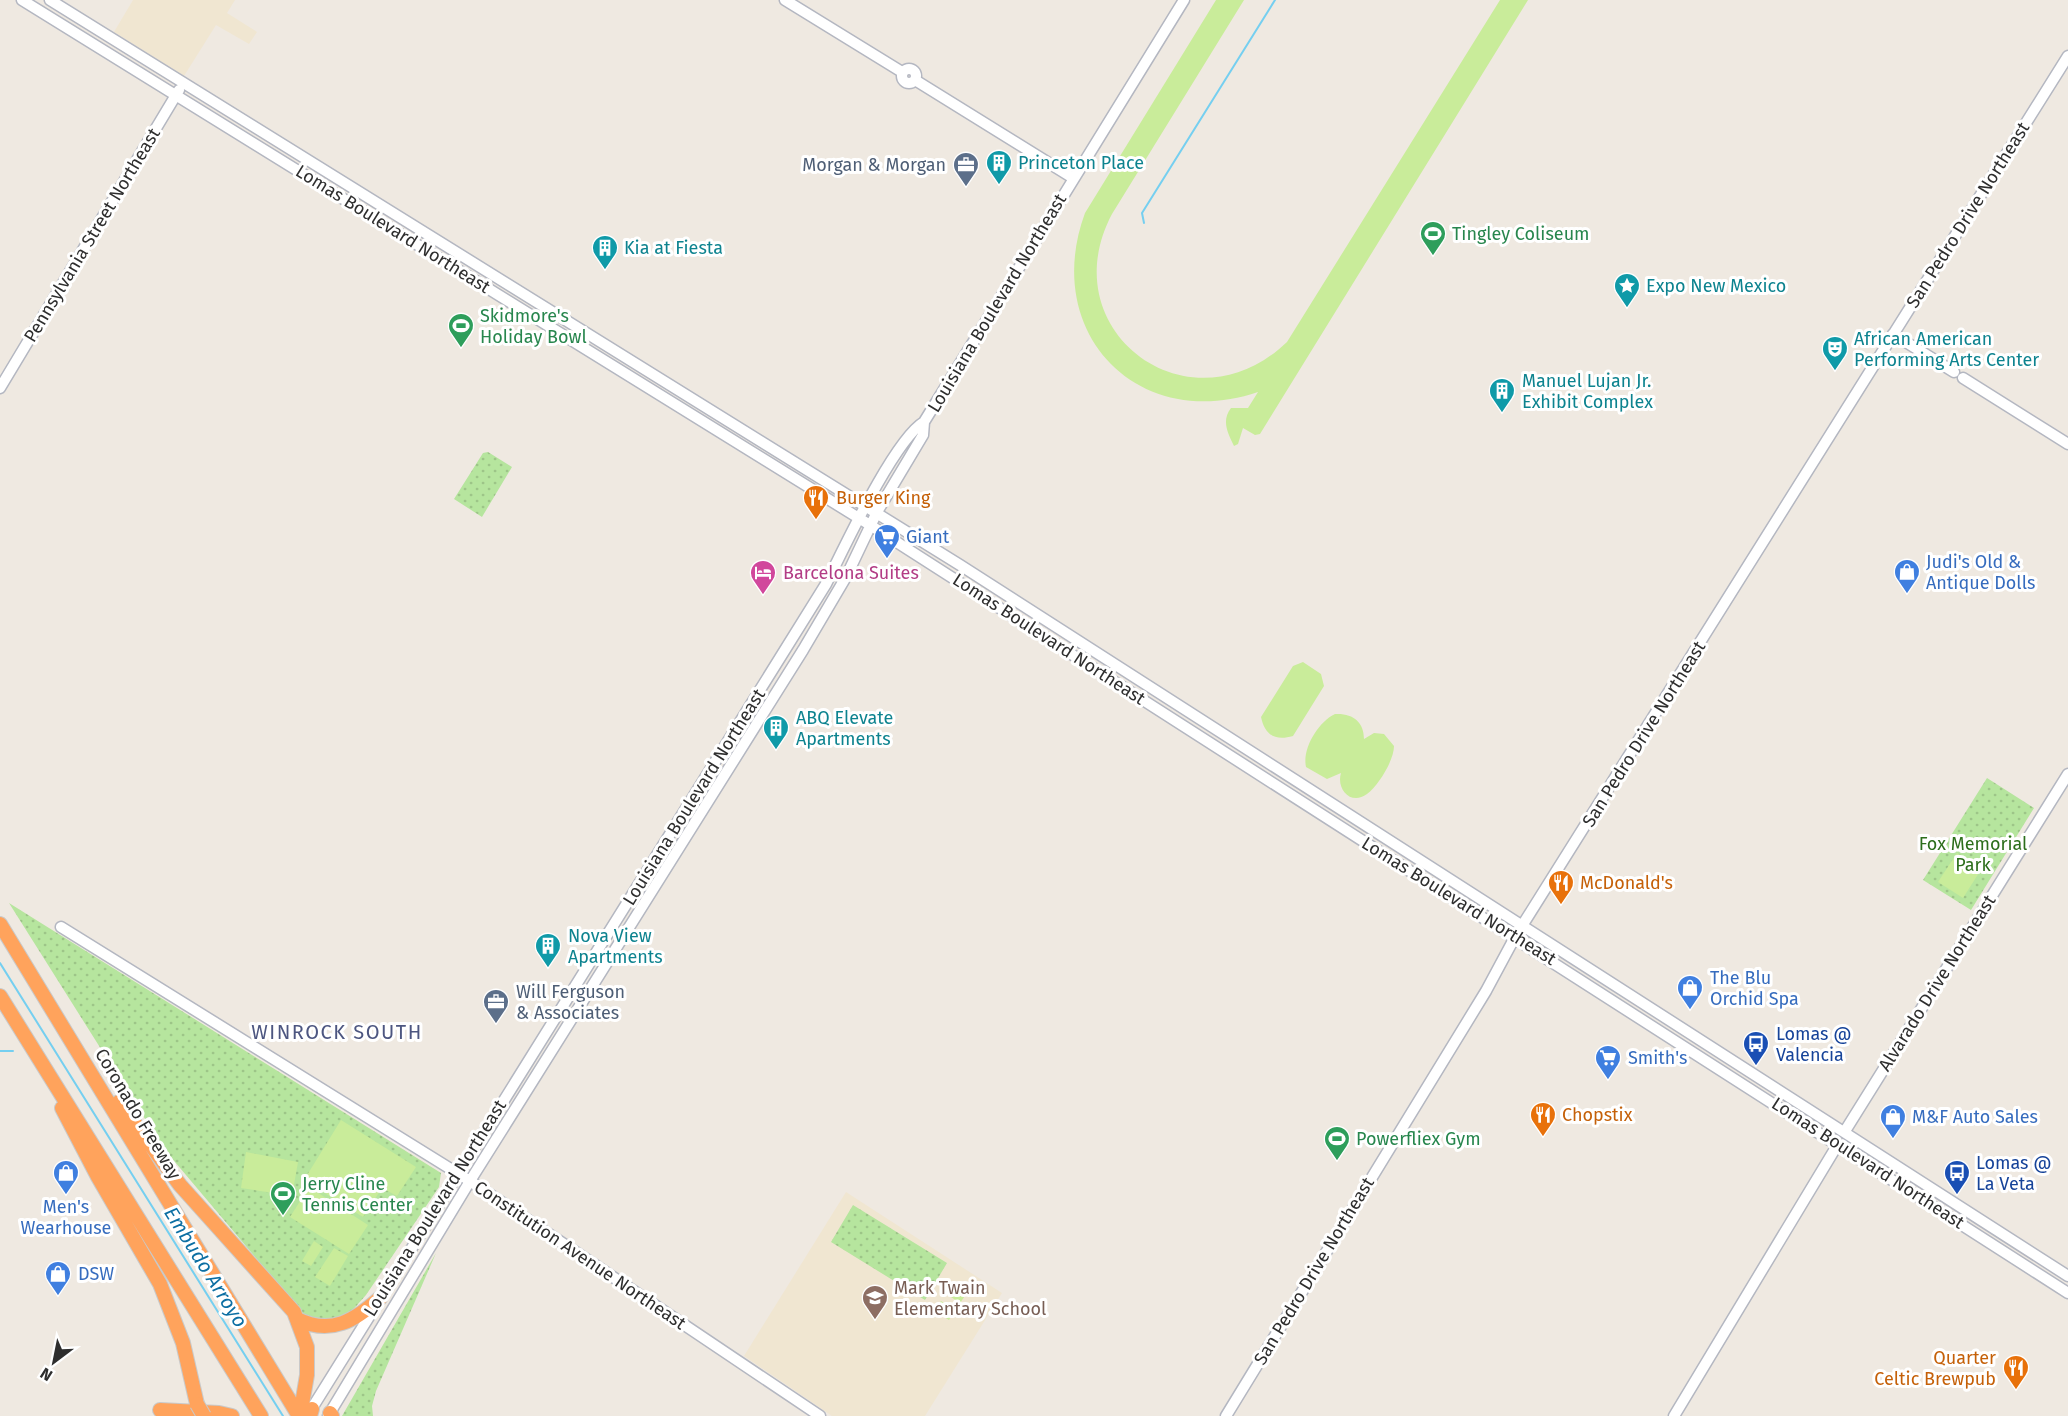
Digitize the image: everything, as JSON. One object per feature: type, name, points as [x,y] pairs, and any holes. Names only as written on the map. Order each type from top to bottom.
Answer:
[{"type":"highway","name":"Coronado Freeway","points":[[0,924],[307,1412]]},
{"type":"highway","points":[[0,996],[261,1416]]},
{"type":"highway","points":[[16,1021],[98,1177],[160,1284],[183,1343],[201,1410]]},
{"type":"highway","points":[[72,1040],[180,1185],[287,1303],[297,1319],[307,1347],[307,1412]]},
{"type":"highway","points":[[297,1319],[318,1327],[338,1326],[363,1314],[381,1297]]},
{"type":"highway","points":[[160,1410],[219,1413],[232,1416]]},
{"type":"main road","name":"Lomas Boulevard Northeast","points":[[22,0],[859,518],[2068,1293]]},
{"type":"main road","name":"Lomas Boulevard Northeast","points":[[50,0],[877,512],[2068,1276]]},
{"type":"main road","points":[[785,0],[902,72],[905,82],[915,80],[1073,178]]},
{"type":"main road","name":"Louisiana Boulevard Northeast","points":[[307,1412],[381,1297],[513,1082],[664,847],[826,584],[859,518],[912,430],[924,422],[1184,0]]},
{"type":"main road","name":"San Pedro Drive Northeast","points":[[1226,1416],[1486,991],[1515,937],[2068,56]]},
{"type":"main road","name":"Pennsylvania Street Northeast","points":[[0,388],[184,82]]},
{"type":"main road","points":[[1893,334],[2068,444]]},
{"type":"main road","name":"Louisiana Boulevard Northeast","points":[[330,1415],[470,1181],[575,1017],[803,650],[846,577],[877,512],[923,435],[924,422]]},
{"type":"main road","name":"Alvarado Drive Northeast","points":[[1845,1131],[2068,774]]},
{"type":"main road","name":"Constitution Avenue Northeast","points":[[61,927],[458,1173],[820,1416]]},
{"type":"main road","points":[[1674,1416],[1838,1144]]},
{"type":"shaded area","points":[[133,0],[235,0],[227,13],[257,32],[249,44],[216,25],[184,76],[114,32]]},
{"type":"shaded area","name":"Mark Twain Elementary School","points":[[846,1192],[1002,1293],[925,1416],[832,1416],[744,1356]]},
{"type":"green space","points":[[1216,0],[1244,0],[1112,214],[1098,257],[1100,296],[1115,330],[1140,357],[1173,373],[1210,378],[1249,368],[1287,342],[1500,0],[1528,0],[1260,434],[1255,435],[1243,428],[1238,444],[1234,446],[1226,427],[1228,413],[1231,408],[1248,408],[1258,392],[1214,401],[1174,398],[1138,385],[1110,362],[1088,333],[1076,297],[1075,257],[1085,213]]},
{"type":"green space","points":[[488,452],[512,467],[482,517],[454,499],[483,453]]},
{"type":"green space","points":[[1303,662],[1321,674],[1324,686],[1293,736],[1281,738],[1272,736],[1265,729],[1261,717],[1293,666]]},
{"type":"green space","points":[[1335,714],[1347,715],[1360,723],[1364,739],[1374,733],[1384,734],[1394,746],[1389,765],[1381,779],[1372,790],[1361,797],[1350,797],[1346,794],[1341,785],[1341,773],[1327,779],[1306,767],[1306,752],[1309,744],[1323,723]]},
{"type":"green space","name":"Fox Memorial Park","points":[[1987,778],[2034,808],[1971,910],[1923,880]]},
{"type":"green space","points":[[1957,853],[1982,868],[1963,898],[1938,882]]},
{"type":"green space","points":[[9,903],[441,1173],[439,1187],[366,1295],[350,1313],[326,1322],[304,1315],[164,1149]]},
{"type":"green space","points":[[341,1120],[416,1167],[397,1196],[382,1188],[363,1217],[304,1180]]},
{"type":"green space","points":[[246,1152],[298,1162],[292,1196],[241,1188]]},
{"type":"green space","points":[[309,1187],[368,1225],[349,1254],[290,1217]]},
{"type":"green space","points":[[853,1205],[947,1263],[925,1300],[831,1242]]},
{"type":"green space","points":[[314,1241],[323,1247],[311,1266],[302,1261]]},
{"type":"green space","points":[[334,1248],[348,1256],[330,1286],[315,1277]]},
{"type":"green space","points":[[436,1253],[376,1391],[372,1406],[373,1416],[342,1416]]},
{"type":"green space","points":[[952,1284],[967,1293],[960,1303],[945,1293]]},
{"type":"green space","points":[[941,1301],[955,1310],[949,1320],[934,1311]]},
{"type":"waterway","points":[[1144,223],[1142,213],[1275,0]]},
{"type":"waterway","name":"Embudo Arroyo","points":[[0,963],[283,1416]]},
{"type":"waterway","name":"Embudo Arroyo","points":[[0,1051],[13,1051]]},
{"type":"place","name":"Princeton Place","points":[[999,186]]},
{"type":"place","name":"Morgan & Morgan","points":[[966,188]]},
{"type":"place","name":"Tingley Coliseum","points":[[1433,257]]},
{"type":"place","name":"Kia at Fiesta","points":[[605,271]]},
{"type":"place","name":"Expo New Mexico","points":[[1627,309]]},
{"type":"place","name":"Skidmore's Holiday Bowl","points":[[461,349]]},
{"type":"place","name":"African American Performing Arts Center","points":[[1835,372]]},
{"type":"place","name":"Manuel Lujan Jr. Exhibit Complex","points":[[1502,414]]},
{"type":"place","name":"Burger King","points":[[816,521]]},
{"type":"place","name":"Giant","points":[[887,560]]},
{"type":"place","name":"Judi's Old & Antique Dolls","points":[[1907,595]]},
{"type":"place","name":"Barcelona Suites","points":[[763,596]]},
{"type":"place","name":"ABQ Elevate Apartments","points":[[776,751]]},
{"type":"place","name":"McDonald's","points":[[1561,906]]},
{"type":"place","name":"Nova View Apartments","points":[[548,969]]},
{"type":"place","name":"The Blu Orchid Spa","points":[[1690,1011]]},
{"type":"place","name":"Will Ferguson & Associates","points":[[496,1025]]},
{"type":"place","name":"Lomas @ Valencia","points":[[1756,1067]]},
{"type":"place","name":"Smith's","points":[[1608,1081]]},
{"type":"place","name":"Chopstix","points":[[1543,1138]]},
{"type":"place","name":"M&F Auto Sales","points":[[1893,1140]]},
{"type":"place","name":"Powerfliex Gym","points":[[1337,1162]]},
{"type":"place","name":"Men's Wearhouse","points":[[66,1196]]},
{"type":"place","name":"Lomas @ La Veta","points":[[1957,1196]]},
{"type":"place","name":"Jerry Cline Tennis Center","points":[[283,1217]]},
{"type":"place","name":"DSW","points":[[58,1297]]},
{"type":"place","name":"Mark Twain Elementary School","points":[[875,1321]]},
{"type":"place","name":"Quarter Celtic Brewpub","points":[[2016,1391]]},
{"type":"district","name":"WINROCK SOUTH","points":[[337,1032]]}]
